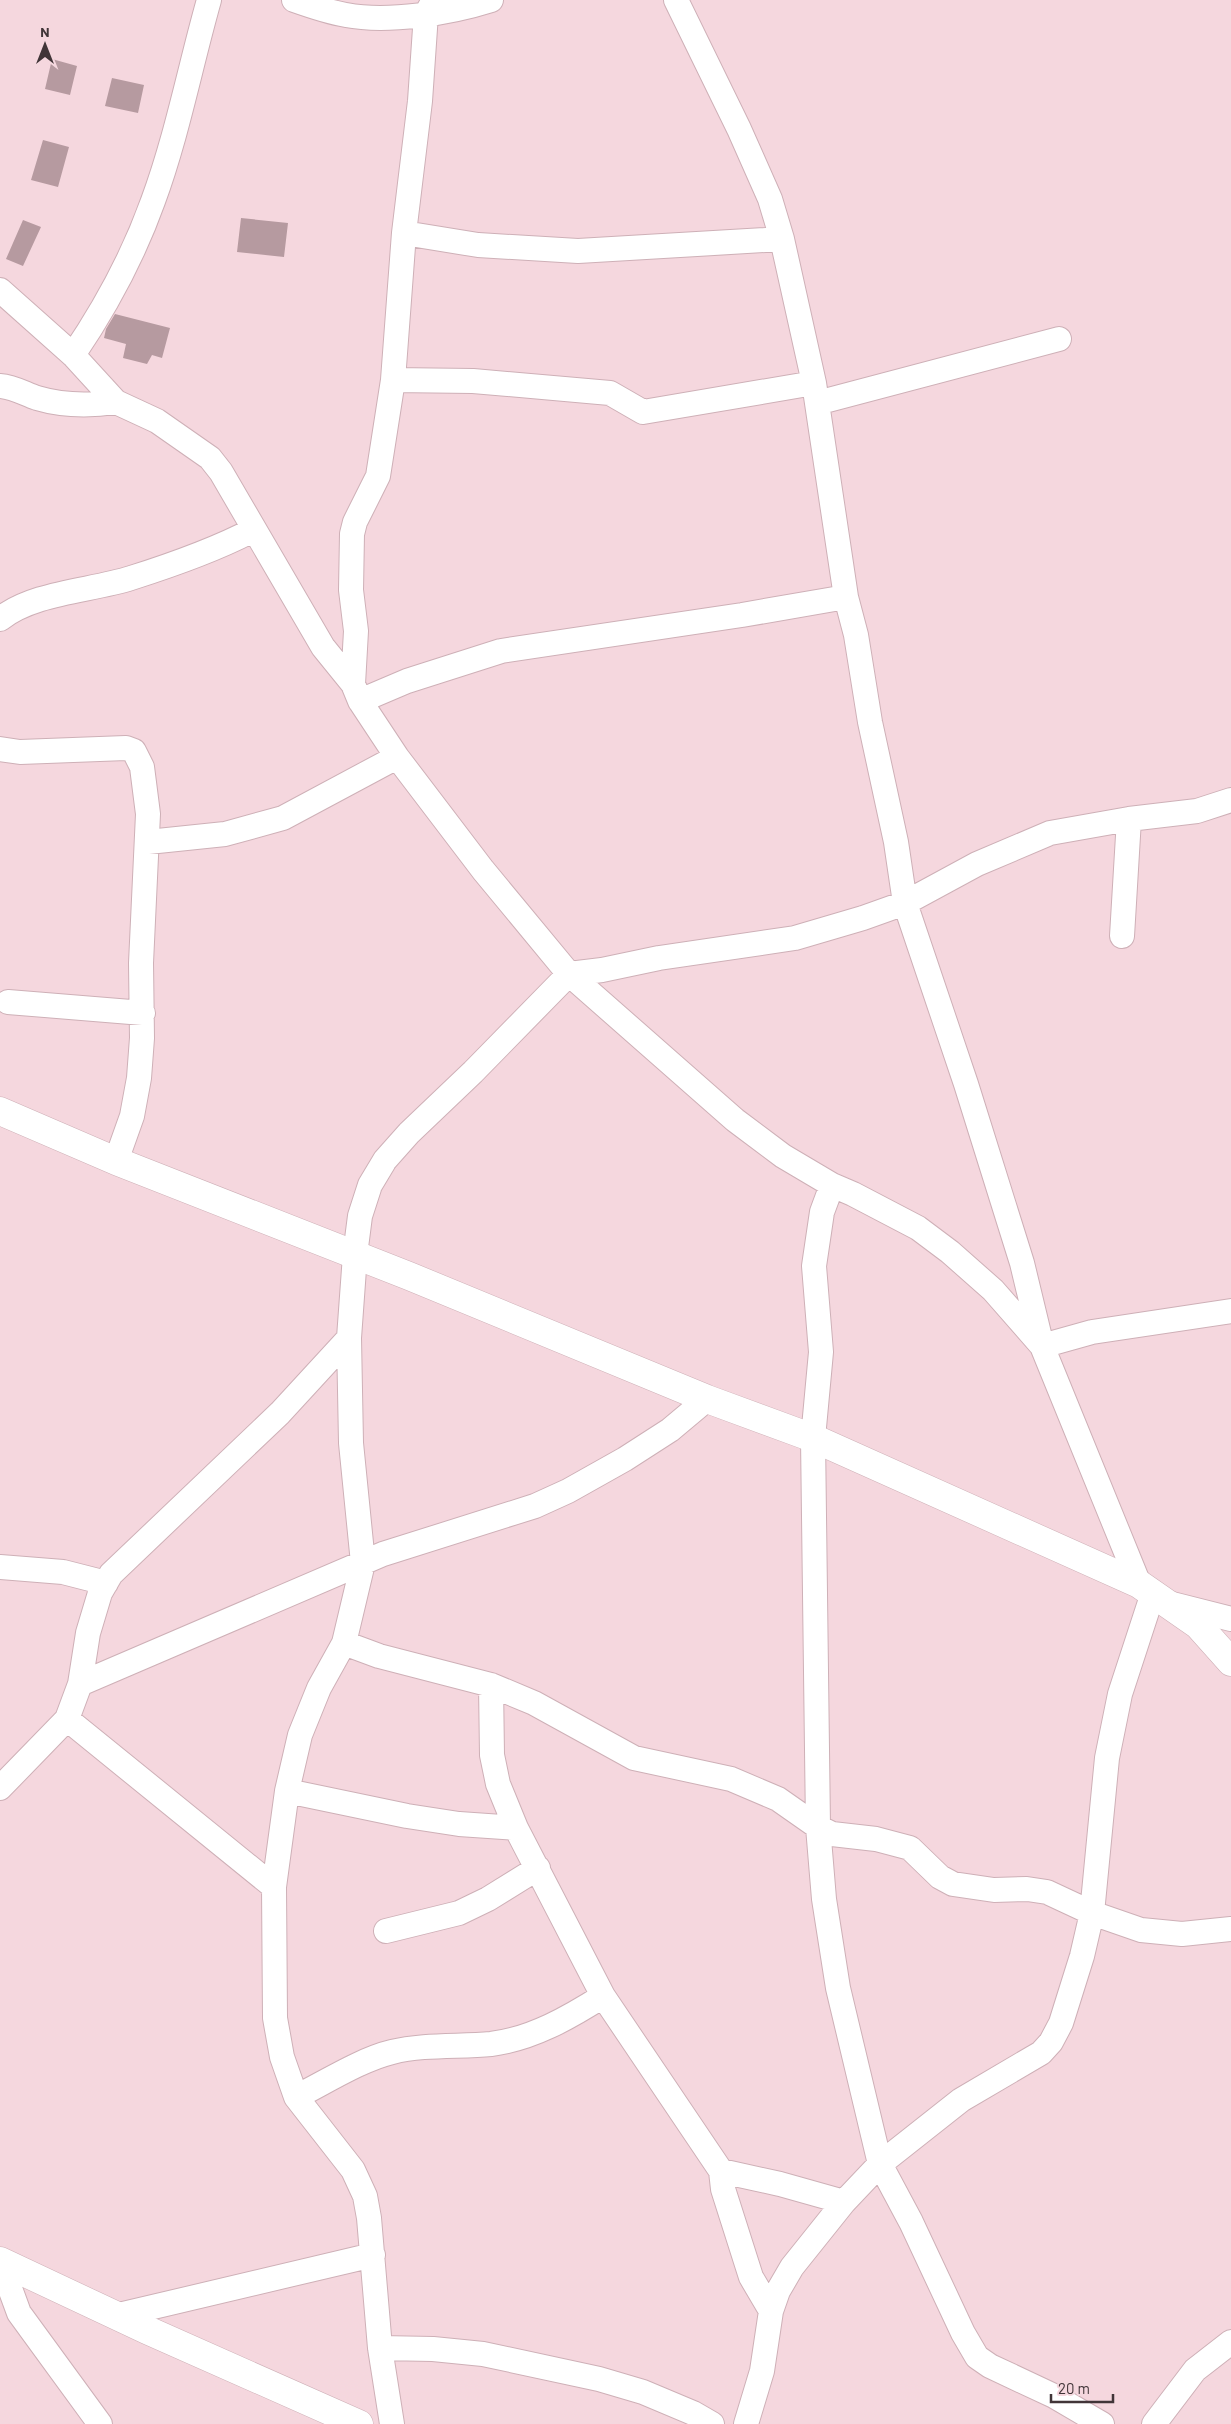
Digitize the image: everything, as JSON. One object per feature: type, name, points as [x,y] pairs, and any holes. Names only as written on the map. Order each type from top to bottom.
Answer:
[{"type":"street","points":[[73,355],[88,333],[125,263],[153,202],[170,151],[209,0]]},
{"type":"street","points":[[294,0],[346,16],[369,18],[430,7],[470,7],[491,0]]},
{"type":"street","points":[[676,0],[739,129],[770,199],[782,239],[816,393],[846,597],[856,635],[870,722],[896,842],[905,903],[966,1084],[1022,1264],[1042,1346],[1154,1594],[1198,1625],[1231,1662]]},
{"type":"street","points":[[356,692],[356,631],[351,590],[352,534],[355,522],[378,476],[393,380],[404,234],[430,7]]},
{"type":"street","points":[[404,234],[478,245],[578,251],[782,239]]},
{"type":"street","points":[[0,290],[73,355],[116,402],[157,421],[210,458],[323,648],[356,692],[397,756],[494,884],[569,974],[736,1120],[782,1156],[832,1185],[918,1228],[950,1252],[993,1290],[1042,1346]]},
{"type":"street","points":[[393,380],[473,381],[610,394],[644,412],[816,393],[1059,339]]},
{"type":"street","points":[[0,386],[8,386],[38,398],[87,406],[116,402]]},
{"type":"street","points":[[0,619],[24,606],[46,599],[131,578],[231,541],[253,530]]},
{"type":"street","points":[[356,692],[407,681],[501,651],[742,615],[846,597]]},
{"type":"street","points":[[0,749],[20,752],[110,748],[134,751],[142,767],[145,782],[148,842],[141,963],[143,1013],[139,1078],[132,1116],[116,1161]]},
{"type":"street","points":[[148,842],[225,834],[283,818],[397,756]]},
{"type":"street","points":[[392,2424],[380,2348],[373,2255],[365,2196],[353,2170],[296,2097],[282,2057],[275,2018],[274,1888],[287,1791],[300,1735],[319,1688],[344,1643],[363,1562],[351,1443],[350,1338],[355,1255],[360,1216],[370,1185],[385,1160],[409,1133],[473,1072],[569,974],[602,970],[659,958],[795,938],[863,918],[905,903],[977,864],[1050,833],[1129,819],[1197,811],[1231,800]]},
{"type":"street","points":[[1122,936],[1129,819]]},
{"type":"street","points":[[8,1002],[143,1013]]},
{"type":"street","points":[[0,1111],[116,1161],[355,1255],[707,1399],[813,1438],[1154,1594],[1231,1619]]},
{"type":"street","points":[[832,1185],[822,1212],[814,1266],[821,1352],[813,1438],[818,1827],[824,1899],[838,1988],[880,2164],[977,2357],[990,2366],[1054,2396],[1102,2424]]},
{"type":"street","points":[[1042,1346],[1092,1332],[1231,1311]]},
{"type":"street","points":[[0,1788],[67,1719],[80,1684],[88,1633],[100,1593],[111,1574],[280,1413],[350,1338]]},
{"type":"street","points":[[80,1684],[383,1554],[535,1506],[568,1491],[625,1460],[670,1430],[707,1399]]},
{"type":"street","points":[[0,1566],[63,1572],[106,1583]]},
{"type":"street","points":[[746,2424],[762,2371],[772,2310],[778,2291],[792,2267],[844,2202],[880,2164],[961,2100],[1041,2053],[1051,2042],[1061,2023],[1082,1956],[1092,1913],[1107,1758],[1120,1694],[1154,1594]]},
{"type":"street","points":[[344,1643],[379,1656],[491,1685],[543,1708],[634,1758],[731,1779],[778,1799],[818,1827],[832,1834],[876,1839],[910,1848],[940,1877],[953,1884],[994,1890],[1026,1889],[1047,1892],[1092,1913],[1141,1930],[1182,1934],[1231,1929]]},
{"type":"street","points":[[491,1685],[492,1755],[498,1784],[516,1828],[603,1996],[721,2172],[723,2189],[751,2277],[772,2310]]},
{"type":"street","points":[[67,1719],[274,1888]]},
{"type":"street","points":[[287,1791],[407,1816],[460,1824],[516,1828]]},
{"type":"street","points":[[386,1932],[459,1913],[488,1899],[538,1868]]},
{"type":"street","points":[[296,2097],[382,2054],[410,2049],[494,2044],[514,2039],[544,2029],[575,2014],[603,1996]]},
{"type":"street","points":[[721,2172],[780,2184],[844,2202]]},
{"type":"street","points":[[119,2315],[373,2255]]},
{"type":"street","points":[[0,2261],[119,2315],[147,2330],[359,2424]]},
{"type":"street","points":[[0,2261],[19,2313],[100,2424]]},
{"type":"street","points":[[1154,2424],[1195,2370],[1231,2342]]},
{"type":"street","points":[[380,2348],[433,2349],[483,2354],[599,2379],[643,2392],[693,2413],[712,2424]]},
{"type":"building","points":[[52,59],[77,66],[70,95],[45,89]]},
{"type":"building","points":[[112,78],[144,85],[138,113],[105,106]]},
{"type":"building","points":[[43,140],[69,147],[58,187],[31,180]]},
{"type":"building","points":[[241,218],[288,223],[284,257],[237,252]]},
{"type":"building","points":[[23,220],[41,227],[23,266],[6,259]]},
{"type":"building","points":[[115,314],[170,328],[162,358],[152,355],[147,364],[123,358],[126,344],[104,338],[106,329]]}]
